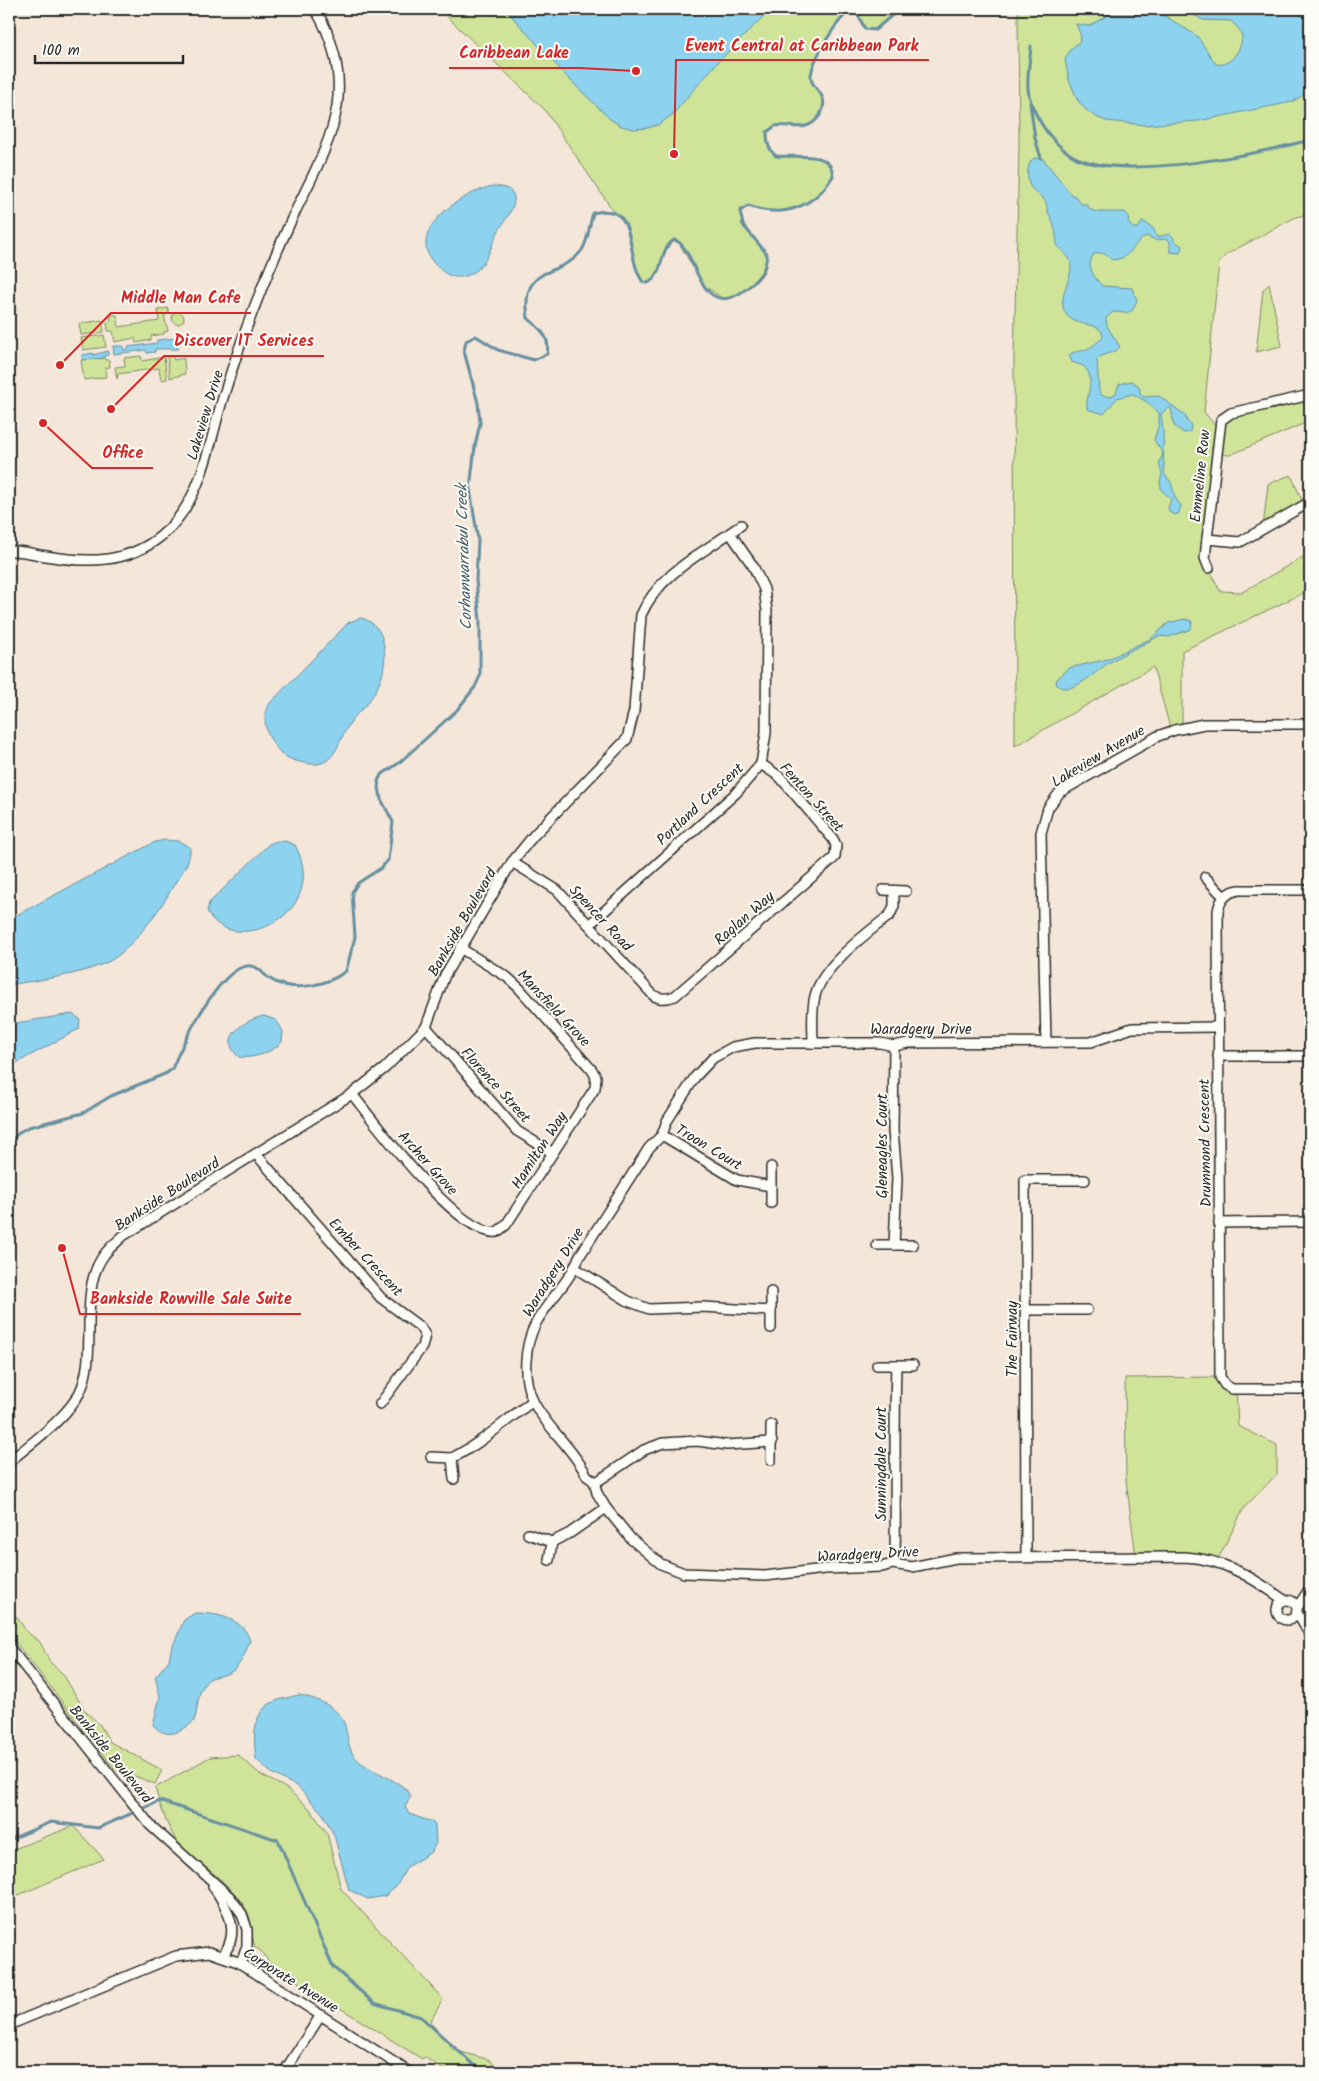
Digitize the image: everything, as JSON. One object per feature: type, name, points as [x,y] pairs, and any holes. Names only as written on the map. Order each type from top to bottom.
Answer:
[{"type":"street","name":"Lakeview Drive","points":[[10,550],[81,562],[114,559],[137,551],[153,542],[174,524],[188,507],[199,482],[239,349],[283,237],[334,124],[339,86],[338,71],[329,38],[315,9]]},
{"type":"street","name":"Emmeline Row","points":[[1209,568],[1205,558],[1221,420],[1231,413],[1310,395]]},
{"type":"street","points":[[1207,539],[1240,542],[1310,502]]},
{"type":"street","name":"Bankside Boulevard","points":[[9,1462],[63,1414],[79,1394],[86,1376],[94,1274],[104,1255],[123,1236],[352,1094],[385,1068],[426,1027],[445,975],[512,862],[534,834],[627,738],[634,711],[641,615],[647,601],[668,576],[741,525]]},
{"type":"street","name":"Portland Crescent","points":[[590,924],[736,793],[761,764],[766,733],[767,611],[764,589],[752,566],[730,533]]},
{"type":"street","name":"Lakeview Avenue","points":[[1046,1042],[1041,833],[1043,819],[1055,798],[1072,785],[1145,743],[1175,730],[1204,724],[1310,724]]},
{"type":"street","name":"Fenton Street","points":[[761,764],[775,773],[786,784],[833,839],[836,852]]},
{"type":"street","name":"Raglan Way","points":[[663,999],[675,996],[830,862],[836,852]]},
{"type":"street","name":"Spencer Road","points":[[512,862],[557,890],[590,924],[652,995],[663,999]]},
{"type":"street","points":[[1205,877],[1224,897],[1239,890],[1310,890]]},
{"type":"street","points":[[883,890],[906,891]]},
{"type":"street","points":[[813,1042],[814,1001],[820,983],[828,970],[890,915],[894,906],[894,890]]},
{"type":"street","name":"Drummond Crescent","points":[[1224,897],[1218,910],[1219,1370],[1222,1380],[1228,1387],[1310,1389]]},
{"type":"street","name":"Mansfield Grove","points":[[460,948],[506,977],[518,988],[592,1070],[596,1077]]},
{"type":"street","name":"Florence Street","points":[[426,1027],[518,1131],[553,1153]]},
{"type":"street","name":"Waradgery Drive","points":[[1218,1027],[1132,1028],[1091,1042],[908,1043],[894,1046],[880,1043],[813,1042],[745,1044],[719,1054],[694,1077],[667,1121],[662,1135],[652,1144],[637,1166],[579,1257],[575,1268],[553,1296],[531,1334],[526,1370],[533,1401],[587,1476],[595,1482],[597,1493],[619,1526],[645,1553],[660,1564],[684,1573],[765,1576],[825,1569],[882,1567],[895,1564],[912,1567],[956,1558],[1205,1558],[1230,1566],[1287,1600],[1297,1611]]},
{"type":"street","name":"Gleneagles Court","points":[[894,1046],[893,1130],[896,1178],[894,1245]]},
{"type":"street","points":[[1218,1056],[1310,1056]]},
{"type":"street","name":"Hamilton Way","points":[[496,1232],[506,1225],[595,1088],[596,1077]]},
{"type":"street","name":"Archer Grove","points":[[352,1094],[403,1158],[444,1203],[483,1231],[496,1232]]},
{"type":"street","name":"Troon Court","points":[[662,1135],[737,1180],[771,1186]]},
{"type":"street","name":"Ember Crescent","points":[[256,1154],[381,1298],[420,1328],[425,1336],[422,1348],[380,1404]]},
{"type":"street","points":[[771,1166],[771,1203]]},
{"type":"street","name":"The Fairway","points":[[1026,1557],[1025,1180],[1084,1180]]},
{"type":"street","points":[[1219,1223],[1310,1222]]},
{"type":"street","points":[[877,1245],[913,1245]]},
{"type":"street","points":[[575,1268],[628,1301],[649,1309],[703,1307],[771,1311]]},
{"type":"street","points":[[771,1292],[771,1328]]},
{"type":"street","points":[[1026,1310],[1087,1310]]},
{"type":"street","points":[[877,1365],[913,1365]]},
{"type":"street","name":"Sunningdale Court","points":[[895,1564],[896,1466],[894,1418],[896,1365]]},
{"type":"street","points":[[430,1457],[452,1458],[481,1442],[494,1429],[533,1401]]},
{"type":"street","points":[[771,1425],[771,1460]]},
{"type":"street","points":[[595,1482],[644,1450],[664,1443],[697,1441],[727,1445],[772,1442]]},
{"type":"street","points":[[452,1458],[454,1479]]},
{"type":"street","points":[[528,1534],[552,1542],[570,1533],[606,1508]]},
{"type":"street","points":[[549,1560],[552,1542]]},
{"type":"street","name":"Waradgery Drive","points":[[1264,1588],[1277,1608],[1279,1617],[1288,1620]]},
{"type":"street","points":[[1277,1608],[1287,1600],[1310,1588]]},
{"type":"street","points":[[1308,1633],[1288,1620],[1297,1611],[1310,1588]]},
{"type":"street","points":[[1297,1611],[1308,1633]]},
{"type":"street","name":"Bankside Boulevard","points":[[9,1648],[150,1825],[216,1883],[242,1914],[248,1929],[247,1946],[241,1964]]},
{"type":"street","name":"Bankside Boulevard","points":[[201,1870],[221,1898],[230,1918],[232,1942],[223,1955]]},
{"type":"street","name":"Corporate Avenue","points":[[9,2025],[176,1956],[203,1952],[223,1955],[241,1964],[408,2072]]},
{"type":"street","points":[[284,2072],[321,2015]]},
{"type":"green space","points":[[439,9],[899,9],[875,30],[865,29],[858,15],[849,12],[832,32],[820,51],[811,75],[812,82],[824,103],[820,116],[806,126],[775,126],[767,132],[771,151],[776,156],[819,158],[831,167],[833,176],[817,196],[797,207],[774,211],[748,206],[740,211],[743,225],[767,254],[766,265],[760,278],[748,288],[735,295],[722,298],[703,285],[678,241],[669,243],[659,271],[653,280],[648,283],[643,282],[635,264],[630,235],[626,227],[544,109]]},
{"type":"green space","points":[[1018,9],[1310,9],[1310,214],[1296,217],[1227,254],[1219,262],[1204,412],[1218,429],[1221,420],[1310,395],[1310,421],[1230,455],[1216,454],[1207,539],[1209,568],[1220,591],[1242,592],[1310,553],[1310,590],[1182,651],[1182,728],[1171,731],[1153,667],[1015,746],[1014,358],[1019,147]]},
{"type":"green space","points":[[1269,284],[1282,346],[1256,352],[1263,290]]},
{"type":"green space","points":[[168,308],[169,314],[164,315],[168,331],[164,332],[164,334],[151,336],[151,340],[136,343],[135,338],[115,342],[113,331],[108,331],[107,322],[111,321],[110,315],[117,315],[119,327],[159,321],[158,310]]},
{"type":"green space","points":[[176,312],[180,312],[184,318],[180,324],[176,324],[172,320],[172,316]]},
{"type":"green space","points":[[102,320],[104,332],[81,335],[79,324]]},
{"type":"green space","points":[[104,335],[106,347],[83,350],[81,338]]},
{"type":"green space","points":[[141,356],[142,361],[164,357],[167,379],[161,380],[159,368],[118,374],[117,379],[115,367],[125,366],[124,358]]},
{"type":"green space","points":[[173,356],[174,360],[184,358],[185,374],[170,378],[167,357]]},
{"type":"green space","points":[[104,358],[109,360],[110,367],[105,368],[106,377],[84,380],[81,360]]},
{"type":"green space","points":[[1291,475],[1304,505],[1263,528],[1268,484]]},
{"type":"green space","points":[[1220,1377],[1236,1389],[1238,1426],[1277,1445],[1277,1474],[1244,1508],[1217,1561],[1136,1557],[1126,1480],[1125,1378]]},
{"type":"green space","points":[[9,1589],[14,1613],[27,1632],[40,1642],[50,1662],[63,1674],[85,1711],[100,1725],[110,1742],[162,1770],[155,1784],[114,1768],[13,1639],[9,1633]]},
{"type":"green space","points":[[238,1755],[261,1775],[286,1788],[309,1808],[327,1833],[341,1889],[443,1999],[430,2022],[454,2050],[490,2060],[500,2072],[448,2072],[424,2057],[422,2059],[271,1965],[262,1952],[255,1947],[250,1917],[242,1903],[227,1886],[178,1842],[166,1821],[155,1788],[210,1757]]},
{"type":"green space","points":[[73,1826],[104,1859],[9,1899],[9,1851]]},
{"type":"water","points":[[505,9],[771,9],[717,63],[673,114],[660,124],[648,128],[634,129],[621,126],[610,119],[568,78]]},
{"type":"water","points":[[1118,9],[1154,9],[1197,36],[1216,64],[1221,64],[1230,61],[1237,53],[1242,38],[1240,31],[1231,21],[1203,20],[1183,9],[1307,9],[1310,13],[1310,91],[1292,102],[1198,121],[1145,125],[1106,121],[1096,117],[1078,101],[1069,80],[1065,60],[1070,50],[1079,42],[1081,36],[1076,24],[1089,26]]},
{"type":"water","points":[[1034,158],[1043,159],[1072,195],[1081,204],[1087,204],[1089,209],[1096,212],[1125,212],[1129,217],[1128,222],[1133,228],[1138,228],[1143,221],[1153,228],[1157,237],[1170,234],[1174,238],[1173,240],[1182,246],[1180,253],[1170,252],[1170,242],[1168,239],[1155,240],[1147,236],[1138,242],[1124,257],[1112,260],[1105,254],[1098,253],[1093,255],[1090,264],[1094,275],[1102,286],[1132,288],[1137,300],[1133,310],[1126,313],[1113,312],[1106,318],[1107,326],[1120,347],[1118,350],[1099,357],[1097,360],[1099,391],[1101,395],[1110,397],[1116,393],[1119,384],[1132,381],[1139,386],[1140,393],[1144,397],[1159,396],[1185,415],[1191,425],[1190,432],[1184,433],[1174,426],[1171,408],[1168,408],[1161,414],[1165,476],[1171,482],[1176,499],[1181,505],[1179,513],[1175,515],[1169,512],[1168,508],[1171,499],[1162,491],[1160,483],[1162,474],[1159,463],[1163,454],[1154,440],[1159,424],[1159,413],[1147,402],[1133,394],[1117,398],[1104,414],[1087,409],[1090,387],[1089,375],[1083,366],[1072,362],[1069,355],[1087,349],[1103,337],[1101,331],[1097,328],[1073,320],[1064,310],[1063,297],[1070,272],[1070,260],[1057,245],[1056,235],[1046,202],[1033,190],[1029,183],[1028,169]]},
{"type":"water","points":[[493,186],[505,188],[512,192],[514,204],[498,232],[487,258],[479,269],[466,276],[456,277],[446,274],[429,257],[426,243],[429,230],[450,206],[479,190]]},
{"type":"water","points":[[176,338],[178,349],[155,349],[155,352],[147,353],[146,350],[114,354],[113,346],[123,346],[124,350],[128,349],[128,347],[157,343],[157,340]]},
{"type":"water","points":[[108,351],[108,355],[104,356],[104,358],[83,360],[82,355],[93,353],[93,355]]},
{"type":"water","points":[[361,618],[377,628],[381,634],[384,647],[384,665],[376,690],[352,720],[333,755],[328,760],[312,764],[289,758],[277,749],[267,731],[265,720],[269,704],[349,622]]},
{"type":"water","points":[[1185,619],[1192,621],[1191,629],[1169,637],[1159,636],[1116,658],[1084,681],[1069,688],[1062,688],[1056,684],[1057,679],[1069,668],[1108,659],[1152,638],[1168,623]]},
{"type":"water","points":[[165,840],[178,841],[190,847],[189,859],[161,906],[118,956],[86,970],[9,985],[9,919],[155,842]]},
{"type":"water","points":[[285,841],[295,845],[303,870],[301,892],[290,910],[274,923],[255,930],[236,931],[219,925],[207,911],[209,903],[269,844]]},
{"type":"water","points":[[72,1014],[80,1019],[79,1029],[9,1067],[9,1024]]},
{"type":"water","points":[[264,1016],[276,1020],[283,1031],[282,1042],[262,1054],[239,1057],[233,1050],[232,1036],[242,1025]]},
{"type":"water","points":[[195,1613],[212,1614],[228,1618],[242,1627],[250,1641],[237,1667],[226,1674],[209,1679],[203,1685],[194,1721],[184,1729],[174,1733],[163,1732],[153,1725],[160,1696],[155,1677],[169,1660],[171,1650],[184,1620]]},
{"type":"water","points":[[299,1695],[313,1698],[333,1709],[342,1719],[354,1756],[362,1764],[407,1790],[411,1796],[405,1807],[409,1814],[432,1822],[435,1825],[436,1843],[431,1852],[407,1867],[396,1887],[385,1896],[368,1899],[349,1890],[334,1835],[323,1814],[298,1787],[271,1773],[256,1759],[254,1742],[256,1725],[262,1710],[276,1701]]},
{"type":"waterway","name":"Corhanwarrabul Creek","points":[[9,1142],[21,1131],[29,1127],[83,1113],[111,1096],[167,1073],[172,1069],[193,1025],[204,1007],[228,977],[240,968],[254,966],[279,983],[298,987],[329,981],[346,971],[355,937],[352,892],[358,883],[381,868],[388,860],[393,822],[381,799],[378,781],[381,775],[399,763],[457,710],[475,687],[480,676],[480,621],[476,580],[478,540],[470,489],[480,423],[478,403],[464,351],[466,341],[476,336],[498,350],[534,360],[547,354],[548,348],[544,334],[528,318],[527,300],[530,288],[536,279],[574,259],[582,250],[588,237],[593,213],[608,211],[618,215],[624,223],[637,271],[643,282],[648,283],[657,274],[666,250],[674,240],[682,245],[710,293],[720,298],[734,296],[752,284],[763,270],[767,254],[743,225],[740,211],[748,206],[774,211],[797,207],[817,196],[833,176],[831,167],[819,158],[776,156],[771,151],[767,132],[775,126],[806,126],[820,116],[824,103],[812,82],[811,75],[819,52],[829,35],[848,12],[858,15],[865,29],[875,30],[899,9]]},
{"type":"waterway","points":[[1031,46],[1028,86],[1033,108],[1037,117],[1055,142],[1079,159],[1101,165],[1129,167],[1160,166],[1227,158],[1310,140]]},
{"type":"waterway","points":[[1030,103],[1035,138],[1041,158]]},
{"type":"waterway","points":[[9,1840],[51,1822],[98,1828],[160,1801],[278,1840],[333,1967],[374,2003],[421,2017],[474,2065],[491,2072]]},
{"type":"place","name":"Caribbean Lake","points":[[636,71]]},
{"type":"place","name":"Event Central at Caribbean Park","points":[[674,154]]},
{"type":"place","name":"Middle Man Cafe","points":[[60,365]]},
{"type":"place","name":"Discover IT Services","points":[[111,409]]},
{"type":"place","name":"Office","points":[[43,423]]},
{"type":"place","name":"Bankside Rowville Sale Suite","points":[[62,1248]]}]
